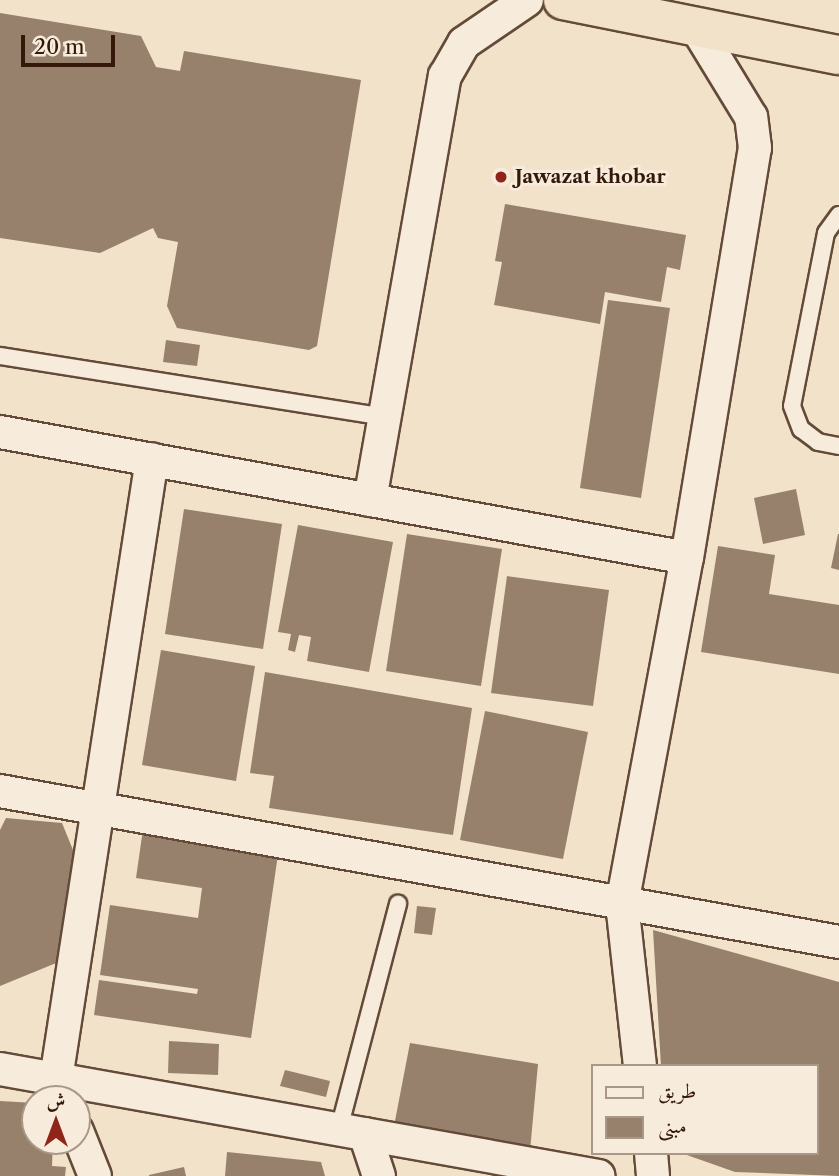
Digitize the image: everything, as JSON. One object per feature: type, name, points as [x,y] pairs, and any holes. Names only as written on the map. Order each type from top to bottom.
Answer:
[{"type":"highway","points":[[563,0],[608,5],[696,27],[839,55]]},
{"type":"street","points":[[370,500],[444,76],[464,43],[527,0]]},
{"type":"street","points":[[640,1064],[622,904],[687,558],[755,148],[751,117],[696,27]]},
{"type":"street","points":[[0,432],[687,558]]},
{"type":"street","points":[[61,1085],[152,459]]},
{"type":"street","points":[[0,790],[839,942]]},
{"type":"street","points":[[0,1069],[48,1085]]},
{"type":"street","points":[[91,1094],[352,1132],[599,1176]]},
{"type":"street","points":[[352,1132],[379,1176]]},
{"type":"street","points":[[87,1155],[95,1176]]},
{"type":"street","points":[[651,1155],[653,1176]]},
{"type":"lane","points":[[839,215],[826,233],[792,407],[801,429],[818,442],[839,446]]},
{"type":"lane","points":[[0,356],[385,417]]},
{"type":"lane","points":[[352,1132],[398,904]]},
{"type":"building","points":[[0,13],[141,36],[156,67],[180,71],[184,51],[361,80],[317,346],[309,350],[177,328],[167,306],[178,242],[158,238],[153,228],[100,253],[0,238]]},
{"type":"building","points":[[505,204],[686,235],[680,270],[667,267],[661,302],[605,292],[600,324],[494,305],[502,262],[495,261]]},
{"type":"building","points":[[608,300],[670,308],[641,498],[580,488]]},
{"type":"building","points":[[166,340],[200,345],[197,366],[163,362]]},
{"type":"building","points":[[796,489],[805,535],[763,544],[754,498]]},
{"type":"building","points":[[184,509],[282,524],[263,649],[165,634]]},
{"type":"building","points":[[298,525],[393,542],[369,672],[307,661],[311,637],[299,635],[295,652],[288,650],[291,634],[278,632]]},
{"type":"building","points":[[407,534],[502,549],[481,686],[386,671]]},
{"type":"building","points":[[839,534],[839,570],[831,568]]},
{"type":"building","points":[[718,546],[775,555],[769,594],[839,605],[839,674],[701,652]]},
{"type":"building","points":[[507,576],[609,590],[593,706],[491,693]]},
{"type":"building","points":[[161,650],[255,666],[236,781],[142,765]]},
{"type":"building","points":[[265,672],[472,708],[453,835],[269,808],[274,776],[250,773]]},
{"type":"building","points":[[485,711],[588,732],[563,859],[460,840]]},
{"type":"building","points":[[6,818],[62,823],[75,855],[61,961],[0,986],[0,830]]},
{"type":"building","points":[[143,829],[279,848],[251,1038],[94,1015],[99,980],[197,994],[198,989],[100,975],[110,905],[198,918],[202,888],[136,878]]},
{"type":"building","points":[[417,906],[436,908],[432,935],[414,933]]},
{"type":"building","points":[[653,930],[839,982],[839,1176],[735,1172],[687,1155],[818,1155],[818,1064],[661,1064]]},
{"type":"building","points":[[169,1041],[219,1044],[218,1075],[168,1073]]},
{"type":"building","points":[[410,1043],[538,1064],[530,1151],[394,1126]]},
{"type":"building","points":[[285,1070],[330,1081],[326,1097],[280,1086]]},
{"type":"building","points":[[0,1101],[21,1102],[21,1155],[52,1155],[52,1166],[66,1167],[65,1176],[0,1176]]},
{"type":"building","points":[[227,1152],[321,1162],[325,1176],[225,1176]]},
{"type":"building","points":[[184,1167],[186,1176],[149,1176],[149,1175]]},
{"type":"place","name":"Jawazat khobar","points":[[501,177]]}]
